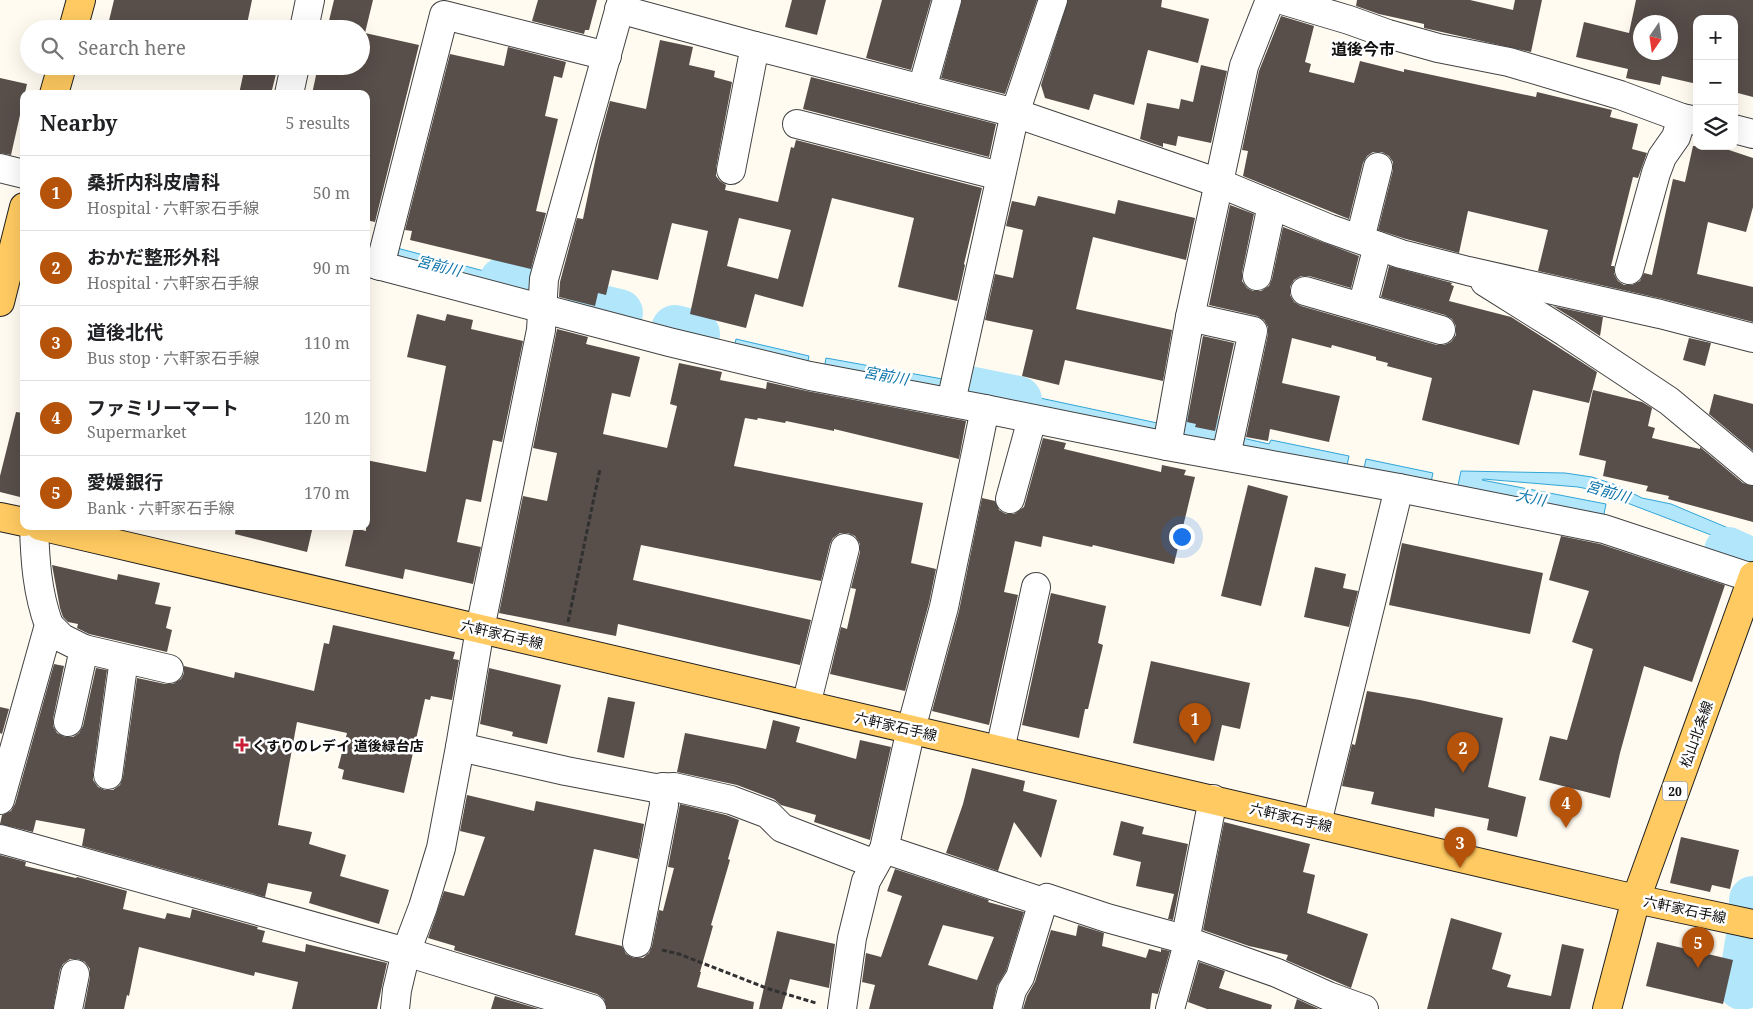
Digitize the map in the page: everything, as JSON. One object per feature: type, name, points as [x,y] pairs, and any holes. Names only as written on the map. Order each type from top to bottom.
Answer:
[{"type":"main road","points":[[75,20],[81,0]]},
{"type":"main road","points":[[55,90],[59,75]]},
{"type":"main road","points":[[0,302],[20,223]]},
{"type":"main road","points":[[0,517],[20,521]]},
{"type":"main road","name":"六軒家石手線","points":[[57,530],[1636,899],[1753,924]]},
{"type":"main road","name":"松山北条線","points":[[1607,1009],[1636,899],[1753,577]]},
{"type":"street","points":[[306,20],[310,0]]},
{"type":"street","points":[[922,89],[947,0]]},
{"type":"street","points":[[951,402],[1015,113],[1053,0]]},
{"type":"street","points":[[1167,446],[1190,317],[1244,66],[1270,0]]},
{"type":"street","points":[[1282,0],[1438,48],[1509,62],[1620,95],[1689,120],[1662,157],[1629,270]]},
{"type":"street","points":[[395,1009],[406,952],[423,907],[441,848],[480,629],[536,359],[541,330],[544,279],[621,5],[755,46],[1015,113],[1219,183],[1401,254],[1651,312],[1753,338]]},
{"type":"street","points":[[607,56],[437,8],[373,264],[669,342],[810,376],[1604,529],[1753,577]]},
{"type":"street","points":[[731,170],[755,46]]},
{"type":"street","points":[[290,90],[294,75]]},
{"type":"street","points":[[797,124],[1000,176]]},
{"type":"street","points":[[1738,131],[1753,134]]},
{"type":"street","points":[[1362,307],[1378,167]]},
{"type":"street","points":[[0,168],[20,173]]},
{"type":"street","points":[[1257,276],[1272,205]]},
{"type":"street","points":[[1468,271],[1669,401],[1753,471]]},
{"type":"street","points":[[1305,291],[1441,330]]},
{"type":"street","points":[[1190,317],[1253,331],[1226,456]]},
{"type":"street","points":[[831,1006],[852,938],[866,881],[880,856],[944,607],[985,409]]},
{"type":"street","points":[[1010,499],[1032,419]]},
{"type":"street","points":[[1317,823],[1399,488]]},
{"type":"street","points":[[34,530],[37,582],[43,607],[49,624],[62,638],[84,649],[169,669]]},
{"type":"street","points":[[806,705],[845,548]]},
{"type":"street","points":[[1000,750],[1036,586]]},
{"type":"street","points":[[0,800],[49,624]]},
{"type":"street","points":[[68,722],[84,649]]},
{"type":"street","points":[[108,774],[124,659]]},
{"type":"street","points":[[460,747],[566,771],[655,788],[674,787],[744,804],[768,814],[782,828],[1043,902]]},
{"type":"street","points":[[637,943],[664,805],[663,787]]},
{"type":"street","points":[[1170,1009],[1188,947],[1187,931],[1213,799]]},
{"type":"street","points":[[0,839],[406,952],[592,1009]]},
{"type":"street","points":[[1007,1009],[1012,990],[1020,977],[1043,902],[1047,898],[1107,918],[1187,940],[1277,973],[1349,1006]]},
{"type":"street","points":[[68,1009],[75,974]]},
{"type":"path","points":[[563,648],[600,469]]},
{"type":"path","points":[[637,943],[679,954],[769,989],[831,1006]]},
{"type":"water","points":[[397,248],[484,271],[481,283],[394,260]]},
{"type":"water","points":[[736,339],[809,356],[807,366],[734,349]]},
{"type":"water","points":[[826,358],[948,380],[946,392],[824,369]]},
{"type":"water","points":[[1040,398],[1162,424],[1159,435],[1038,410]]},
{"type":"water","points":[[1238,437],[1269,444],[1271,440],[1349,456],[1346,470],[1235,448]]},
{"type":"water","points":[[1366,459],[1433,473],[1430,487],[1363,473]]},
{"type":"water","points":[[1461,471],[1565,473],[1592,477],[1616,485],[1642,498],[1671,504],[1752,538],[1748,549],[1593,490],[1578,487],[1482,480],[1606,504],[1603,519],[1457,490]]},
{"type":"building","points":[[114,0],[252,0],[248,20],[109,20]]},
{"type":"building","points":[[334,0],[373,0],[368,20],[329,20]]},
{"type":"building","points":[[538,0],[597,0],[589,30],[585,30],[584,34],[532,21]]},
{"type":"building","points":[[792,0],[826,0],[817,35],[785,27]]},
{"type":"building","points":[[882,0],[931,0],[911,70],[866,58]]},
{"type":"building","points":[[962,0],[1037,0],[1005,94],[941,78]]},
{"type":"building","points":[[1068,0],[1162,0],[1161,7],[1209,19],[1198,63],[1148,50],[1134,105],[1094,94],[1089,110],[1045,98],[1041,85]]},
{"type":"building","points":[[1357,0],[1470,0],[1513,10],[1515,0],[1542,0],[1531,52],[1424,28],[1424,24],[1379,14],[1356,6]]},
{"type":"building","points":[[1636,0],[1753,0],[1753,97],[1738,93],[1738,15],[1693,15],[1693,83],[1662,76],[1660,85],[1626,78],[1628,69],[1576,57],[1584,22],[1629,33]]},
{"type":"building","points":[[1281,16],[1314,26],[1305,62],[1311,64],[1309,72],[1354,83],[1360,61],[1404,72],[1404,69],[1536,97],[1537,92],[1612,110],[1610,117],[1638,124],[1632,149],[1647,153],[1638,178],[1633,177],[1611,266],[1614,266],[1614,274],[1618,281],[1624,285],[1632,285],[1640,281],[1644,273],[1652,275],[1673,179],[1685,182],[1693,146],[1693,150],[1729,150],[1753,158],[1753,207],[1746,232],[1708,222],[1697,274],[1753,287],[1753,322],[1663,299],[1538,271],[1548,230],[1468,211],[1459,253],[1378,230],[1393,170],[1393,162],[1389,156],[1382,152],[1373,152],[1367,156],[1363,163],[1349,219],[1243,176],[1248,151],[1242,150],[1259,71]]},
{"type":"building","points":[[370,34],[419,45],[375,222],[370,221],[370,90],[313,90],[316,75],[370,75]]},
{"type":"building","points":[[660,40],[693,47],[689,65],[715,71],[714,77],[732,82],[716,168],[716,176],[726,185],[725,190],[778,202],[791,147],[794,148],[796,140],[982,188],[957,301],[898,287],[914,218],[832,198],[803,307],[755,294],[746,328],[690,314],[708,231],[672,223],[658,280],[612,270],[606,295],[598,293],[595,306],[559,297],[560,282],[577,218],[583,219],[599,142],[610,101],[646,109]],"holes":[[[739,218],[791,230],[778,279],[727,266]]]},
{"type":"building","points":[[508,47],[566,62],[562,78],[554,76],[545,116],[558,119],[536,211],[546,213],[531,269],[410,240],[412,231],[405,230],[450,54],[504,66]]},
{"type":"building","points":[[1201,65],[1227,71],[1211,143],[1178,136],[1176,146],[1163,143],[1163,147],[1140,139],[1147,103],[1179,109],[1181,99],[1193,102]]},
{"type":"building","points":[[243,75],[276,75],[272,90],[240,90]]},
{"type":"building","points":[[811,77],[996,124],[989,157],[803,109]]},
{"type":"building","points":[[0,78],[27,84],[26,90],[20,90],[20,115],[11,155],[0,153]]},
{"type":"building","points":[[1038,196],[1115,214],[1118,200],[1195,218],[1186,260],[1093,237],[1076,309],[1172,330],[1163,381],[1065,360],[1059,385],[1022,376],[1033,330],[985,320],[995,274],[1013,278],[1023,230],[1006,226],[1012,201],[1035,206]]},
{"type":"building","points":[[1230,205],[1254,214],[1242,273],[1242,281],[1247,288],[1253,291],[1261,291],[1269,286],[1283,227],[1359,256],[1351,288],[1309,276],[1301,276],[1294,280],[1290,287],[1290,295],[1294,302],[1301,306],[1437,345],[1444,345],[1451,342],[1456,335],[1456,326],[1452,319],[1445,315],[1381,297],[1389,266],[1452,283],[1451,285],[1454,286],[1449,301],[1511,317],[1597,372],[1589,403],[1533,390],[1519,445],[1422,420],[1432,378],[1387,366],[1388,363],[1376,360],[1376,357],[1332,345],[1331,348],[1292,338],[1282,383],[1340,396],[1329,442],[1270,429],[1268,441],[1246,437],[1268,327],[1264,320],[1257,316],[1209,305]]},
{"type":"building","points":[[1553,306],[1603,317],[1600,336],[1574,319]]},
{"type":"building","points":[[417,314],[445,321],[447,314],[473,320],[471,329],[523,341],[502,442],[493,440],[481,502],[466,499],[457,542],[481,547],[473,584],[405,569],[403,579],[345,566],[354,530],[370,530],[370,461],[426,472],[446,366],[407,357]]},
{"type":"building","points":[[557,329],[588,337],[586,344],[640,357],[630,397],[612,393],[603,434],[667,448],[677,406],[670,404],[679,363],[722,372],[720,380],[766,389],[767,382],[966,421],[959,459],[834,429],[834,431],[786,421],[785,423],[758,418],[757,420],[745,418],[734,466],[923,503],[911,563],[936,569],[929,603],[905,691],[830,674],[841,627],[847,629],[856,589],[851,588],[860,552],[860,544],[855,536],[848,533],[840,533],[833,538],[821,581],[641,545],[633,580],[811,620],[800,665],[618,624],[616,636],[499,613],[523,496],[547,501],[557,453],[533,448]]},
{"type":"building","points":[[1203,336],[1234,343],[1215,431],[1195,427],[1196,424],[1187,422]]},
{"type":"building","points":[[1689,338],[1711,343],[1705,366],[1683,360]]},
{"type":"building","points":[[1593,390],[1642,402],[1652,408],[1648,426],[1655,428],[1652,438],[1700,449],[1700,447],[1743,483],[1753,486],[1753,522],[1668,499],[1669,496],[1646,491],[1648,486],[1603,476],[1606,461],[1579,455]]},
{"type":"building","points":[[1714,394],[1753,404],[1753,451],[1709,414]]},
{"type":"building","points":[[16,412],[20,412],[20,497],[0,492],[0,476]]},
{"type":"building","points":[[1043,438],[1066,443],[1064,449],[1161,472],[1162,465],[1186,470],[1184,475],[1195,477],[1174,564],[1093,545],[1092,547],[1043,536],[1041,547],[1015,541],[1004,592],[1018,595],[989,725],[932,711],[959,611],[982,498],[995,501],[999,510],[1006,514],[1014,514],[1024,507]]},
{"type":"building","points":[[1248,485],[1288,496],[1261,606],[1221,596]]},
{"type":"building","points":[[236,530],[312,530],[307,552],[235,534]]},
{"type":"building","points":[[1561,536],[1600,544],[1725,585],[1692,682],[1644,666],[1620,753],[1610,798],[1539,780],[1550,736],[1567,740],[1593,649],[1572,642],[1589,591],[1549,580]]},
{"type":"building","points":[[1402,543],[1543,573],[1530,634],[1389,605]]},
{"type":"building","points":[[52,565],[117,580],[118,574],[160,583],[155,604],[171,607],[166,628],[172,630],[167,652],[89,634],[77,628],[78,624],[68,622],[63,617],[60,608]]},
{"type":"building","points":[[1315,567],[1346,574],[1343,588],[1358,591],[1349,627],[1304,617]]},
{"type":"building","points":[[1051,593],[1106,606],[1098,643],[1103,645],[1079,738],[1022,725]]},
{"type":"building","points":[[333,625],[455,652],[453,659],[459,660],[452,700],[431,696],[430,700],[425,699],[404,793],[342,779],[344,770],[338,768],[347,733],[297,722],[278,825],[312,832],[309,844],[346,855],[340,876],[389,890],[379,924],[309,903],[312,892],[268,883],[265,897],[82,846],[85,829],[36,820],[33,832],[0,824],[2,815],[11,811],[15,804],[54,664],[64,666],[53,726],[57,733],[65,737],[73,737],[79,733],[83,726],[96,668],[107,670],[93,780],[98,787],[105,790],[113,790],[120,785],[123,777],[137,678],[173,684],[181,679],[184,673],[184,666],[234,678],[235,672],[314,691],[324,643],[329,644]]},
{"type":"building","points":[[1151,661],[1250,683],[1240,729],[1222,725],[1214,761],[1133,743]]},
{"type":"building","points":[[489,668],[561,685],[547,744],[512,736],[513,732],[480,724]]},
{"type":"building","points":[[1367,691],[1503,718],[1488,787],[1526,797],[1517,837],[1487,830],[1489,819],[1435,808],[1434,817],[1371,804],[1374,792],[1342,786],[1352,744],[1355,745]]},
{"type":"building","points":[[608,697],[635,702],[624,758],[597,752]]},
{"type":"building","points":[[0,707],[9,709],[2,734],[0,733]]},
{"type":"building","points":[[773,720],[800,727],[796,742],[856,759],[860,740],[891,747],[870,840],[814,822],[816,815],[781,805],[774,799],[737,785],[677,772],[685,733],[766,749]]},
{"type":"building","points":[[972,768],[1025,781],[1023,791],[1057,800],[1041,858],[1014,822],[998,871],[946,853],[963,804]]},
{"type":"building","points":[[467,795],[534,811],[536,801],[644,824],[638,859],[594,849],[575,935],[622,946],[626,954],[634,958],[643,958],[649,953],[659,910],[663,911],[674,868],[668,867],[680,804],[739,820],[728,859],[730,860],[711,925],[713,926],[697,987],[754,1002],[753,1009],[607,1009],[604,999],[597,994],[454,950],[455,946],[428,938],[444,891],[464,896],[485,837],[460,831]]},
{"type":"building","points":[[1121,821],[1144,827],[1142,834],[1188,844],[1173,920],[1168,919],[1174,894],[1136,886],[1141,862],[1113,855]]},
{"type":"building","points":[[1224,822],[1310,844],[1303,872],[1315,875],[1307,913],[1368,934],[1351,988],[1286,960],[1288,955],[1249,946],[1203,930]]},
{"type":"building","points":[[1681,837],[1739,850],[1730,889],[1712,885],[1710,892],[1670,883]]},
{"type":"building","points":[[0,855],[26,862],[25,866],[77,877],[127,891],[123,909],[165,919],[167,913],[190,918],[192,909],[258,927],[257,929],[265,931],[262,942],[305,952],[306,944],[387,963],[377,1009],[292,1009],[298,982],[255,972],[254,976],[139,947],[129,996],[127,995],[124,1009],[84,1009],[90,969],[85,962],[78,959],[70,959],[63,964],[60,970],[53,1009],[0,1009]]},
{"type":"building","points":[[895,869],[989,900],[988,902],[1024,912],[1006,971],[997,986],[992,1009],[869,1009],[875,985],[862,982],[866,953],[881,957],[902,896],[887,891]],"holes":[[[943,925],[994,937],[977,980],[928,965]]]},
{"type":"building","points":[[1451,918],[1502,933],[1492,969],[1511,975],[1507,987],[1551,996],[1562,944],[1584,949],[1570,1009],[1427,1009]]},
{"type":"building","points":[[1078,925],[1104,933],[1102,946],[1146,958],[1149,949],[1161,952],[1161,949],[1170,951],[1158,994],[1152,993],[1150,1009],[1023,1009],[1027,996],[1035,982],[1051,930],[1076,936]]},
{"type":"building","points":[[777,931],[835,944],[829,988],[790,979],[782,1009],[759,1009]]},
{"type":"building","points":[[1657,942],[1733,960],[1723,1004],[1646,986]]},
{"type":"building","points":[[1199,962],[1225,971],[1219,988],[1272,1005],[1271,1009],[1207,1009],[1188,1002]]},
{"type":"building","points":[[495,996],[539,1009],[491,1009]]},
{"type":"building","points":[[1297,999],[1319,1009],[1294,1009]]},
{"type":"waterway","name":"宮前川","points":[[503,281],[530,289]]},
{"type":"waterway","name":"宮前川","points":[[590,306],[619,313]]},
{"type":"waterway","name":"宮前川","points":[[675,329],[696,334]]},
{"type":"waterway","name":"宮前川","points":[[964,389],[1018,400]]},
{"type":"waterway","name":"宮前川","points":[[1180,433],[1222,441]]},
{"type":"waterway","name":"大川","points":[[1728,551],[1739,556]]},
{"type":"waterway","name":"大川","points":[[1742,986],[1749,942]]},
{"type":"place","name":"桑折内科皮膚科","points":[[1195,744]]},
{"type":"place","name":"くすりのレデイ 道後緑台店","points":[[242,745]]},
{"type":"place","name":"おかだ整形外科","points":[[1463,773]]},
{"type":"place","name":"ファミリーマート","points":[[1566,828]]},
{"type":"place","name":"道後北代","points":[[1460,868]]},
{"type":"place","name":"愛媛銀行","points":[[1698,968]]},
{"type":"district","name":"道後今市","points":[[1363,49]]}]
